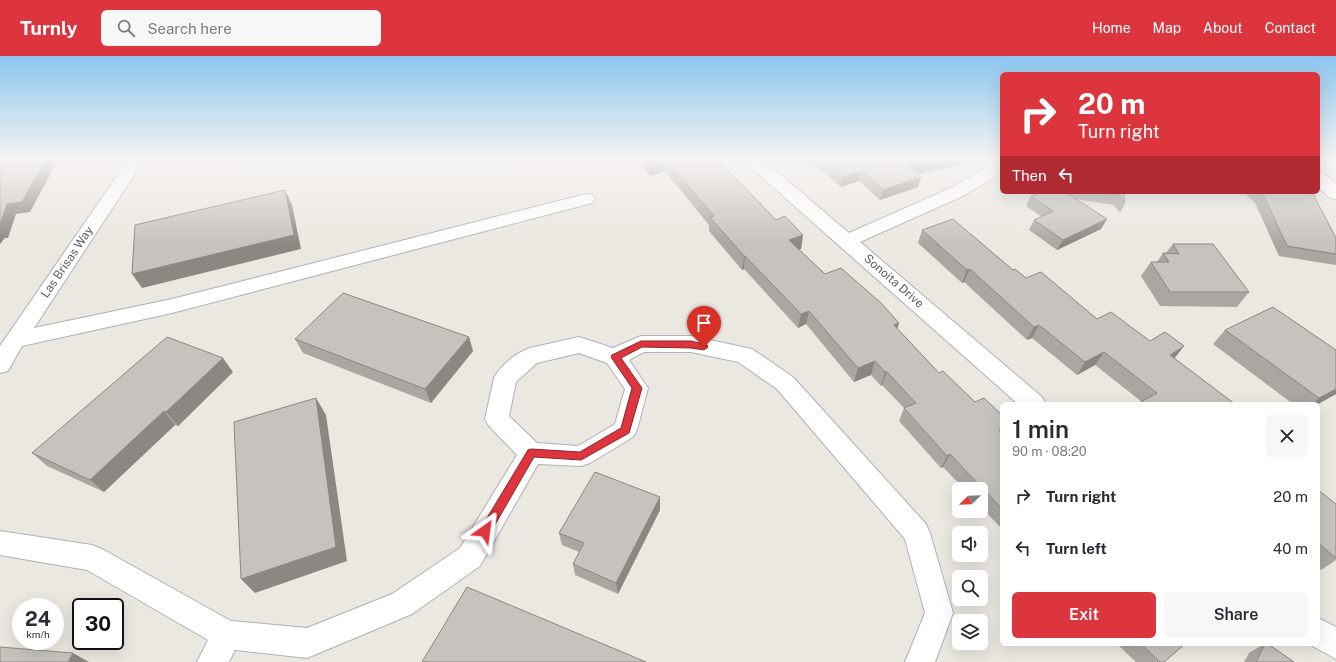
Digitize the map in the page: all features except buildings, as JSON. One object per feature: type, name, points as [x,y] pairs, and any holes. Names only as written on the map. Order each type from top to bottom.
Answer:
[{"type":"street","name":"Las Brisas Way","points":[[0,365],[15,340],[117,188]]},
{"type":"street","name":"Sonoita Drive","points":[[785,188],[1032,402]]},
{"type":"street","points":[[847,241],[963,188]]},
{"type":"street","points":[[15,340],[172,306],[586,199]]},
{"type":"street","points":[[615,357],[641,344],[691,344],[744,355],[785,382],[917,533],[939,613],[920,662]]},
{"type":"street","points":[[579,346],[615,357],[637,388],[625,430],[581,456],[531,453],[497,419],[505,378],[530,356],[579,346]]},
{"type":"street","points":[[0,543],[92,558],[228,635],[307,643],[402,604],[470,557],[531,453]]},
{"type":"street","points":[[1320,634],[1336,644]]},
{"type":"street","points":[[212,662],[228,635]]},
{"type":"route","points":[[485,531],[531,453],[581,456],[625,430],[637,388],[615,357],[641,344],[691,344],[704,347]]}]
